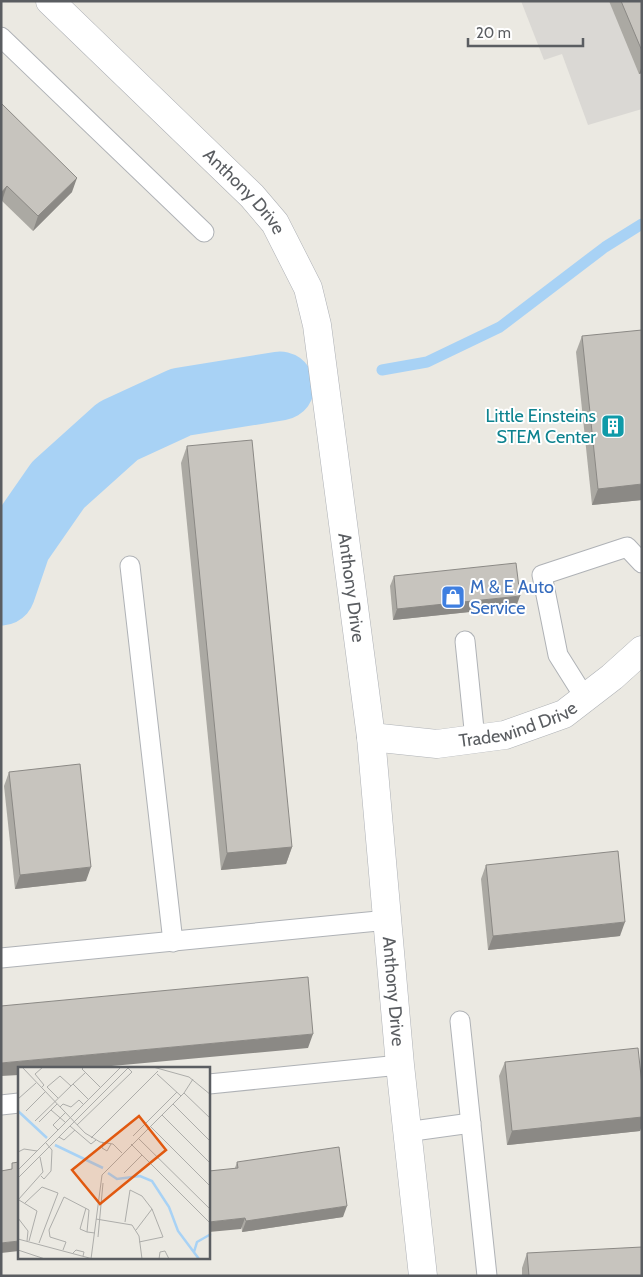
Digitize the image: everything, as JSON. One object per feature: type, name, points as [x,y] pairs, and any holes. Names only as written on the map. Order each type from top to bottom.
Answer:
[{"type":"street","name":"Anthony Drive","points":[[50,1],[252,196],[276,223],[308,288],[317,325],[372,736],[406,1132],[423,1276]]},
{"type":"street","name":"Tradewind Drive","points":[[372,736],[437,744],[505,735],[564,714],[612,677],[642,650]]},
{"type":"lane","points":[[1,37],[204,232]]},
{"type":"lane","points":[[585,698],[558,655],[542,576],[627,547],[642,563]]},
{"type":"lane","points":[[130,566],[173,942]]},
{"type":"lane","points":[[465,642],[475,739]]},
{"type":"lane","points":[[1,958],[388,920]]},
{"type":"lane","points":[[460,1021],[487,1276]]},
{"type":"lane","points":[[210,1084],[400,1065]]},
{"type":"lane","points":[[1,1105],[18,1103]]},
{"type":"lane","points":[[406,1132],[471,1123]]},
{"type":"shaded area","points":[[521,1],[642,1],[642,109],[588,125],[562,54],[544,60]]},
{"type":"building","points":[[621,1],[642,1],[642,51]]},
{"type":"building","points":[[1,103],[77,178],[38,216],[7,186],[1,193]]},
{"type":"building","name":"Little Einsteins STEM Center","points":[[642,330],[642,484],[598,489],[582,336]]},
{"type":"building","points":[[252,440],[292,847],[227,853],[187,446]]},
{"type":"building","name":"M & E Auto Service","points":[[516,563],[520,596],[397,609],[394,576]]},
{"type":"building","points":[[80,764],[91,867],[20,875],[9,772]]},
{"type":"building","points":[[618,851],[625,922],[493,936],[486,865]]},
{"type":"building","points":[[308,977],[313,1034],[1,1063],[1,1006]]},
{"type":"building","points":[[638,1048],[642,1085],[642,1117],[512,1131],[505,1062]]},
{"type":"building","points":[[339,1147],[347,1206],[246,1221],[245,1218],[210,1222],[210,1171],[238,1168],[237,1162]]},
{"type":"building","points":[[18,1162],[18,1241],[1,1243],[1,1171],[12,1169],[12,1163]]},
{"type":"building","points":[[642,1247],[642,1276],[529,1276],[527,1253]]},
{"type":"waterway","points":[[382,370],[427,362],[500,327],[605,247],[642,224]]},
{"type":"waterway","points":[[1,591],[17,544],[58,485],[118,431],[181,402],[280,386]]},
{"type":"place","name":"Little Einsteins STEM Center","points":[[613,426]]},
{"type":"place","name":"M & E Auto Service","points":[[453,597]]}]
